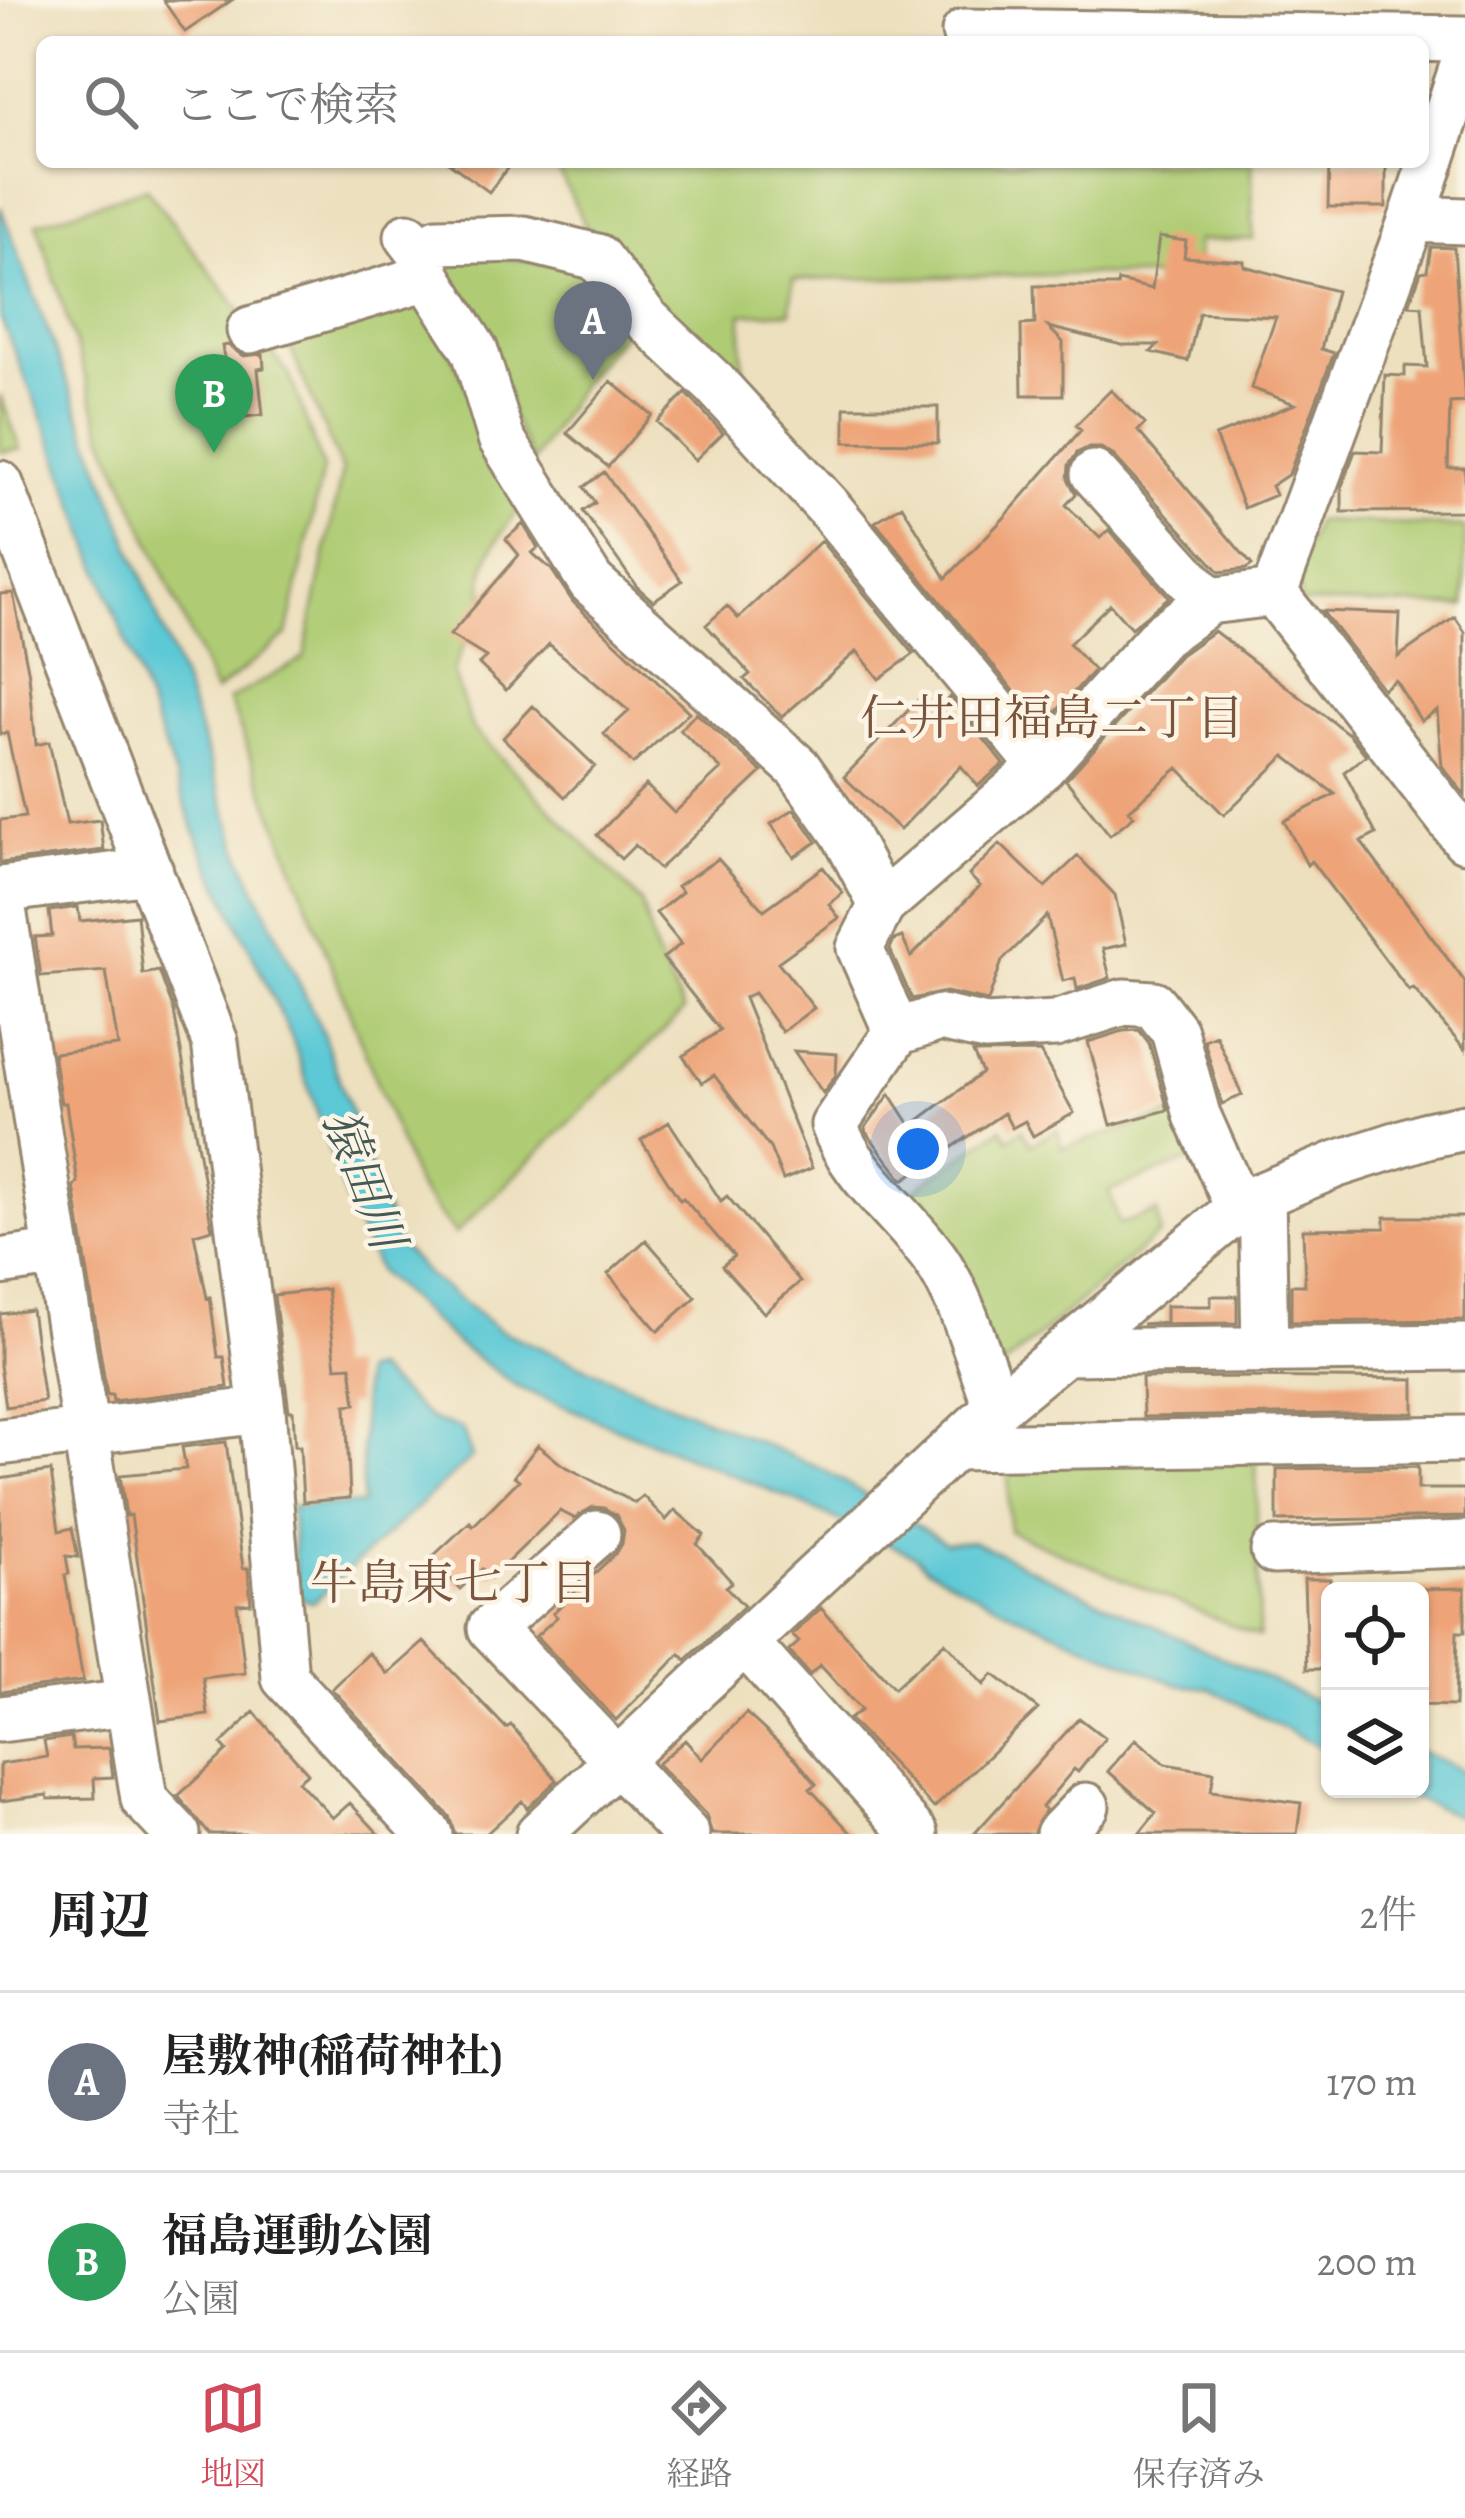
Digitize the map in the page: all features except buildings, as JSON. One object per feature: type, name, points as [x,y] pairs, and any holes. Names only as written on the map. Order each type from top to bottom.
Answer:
[{"type":"street","points":[[965,32],[1251,36]]},
{"type":"street","points":[[1429,38],[1465,39]]},
{"type":"street","points":[[1274,593],[1412,219],[1465,60]]},
{"type":"street","points":[[1412,219],[1465,220]]},
{"type":"street","points":[[250,330],[419,255],[438,241],[524,239],[597,257],[646,319],[715,384],[829,508],[1042,767]]},
{"type":"street","points":[[419,255],[475,351],[501,438],[591,582],[798,768],[844,833],[882,905]]},
{"type":"street","points":[[1094,474],[1209,601]]},
{"type":"street","points":[[0,484],[215,1042],[262,1410],[285,1678],[429,1834]]},
{"type":"street","points":[[897,1032],[860,948],[882,905],[1042,767],[1161,636],[1209,601],[1274,593]]},
{"type":"street","points":[[1274,593],[1465,839]]},
{"type":"street","points":[[150,871],[0,890],[143,1799],[177,1834]]},
{"type":"street","points":[[997,1407],[937,1261],[843,1148],[835,1125],[897,1032],[940,1018],[986,1028],[1055,1024],[1124,1002],[1153,1004],[1174,1031],[1197,1115],[1250,1202],[1265,1350]]},
{"type":"street","points":[[539,1834],[997,1407],[1250,1202],[1336,1164],[1465,1127]]},
{"type":"street","points":[[0,1262],[58,1253]]},
{"type":"street","points":[[1064,1352],[1465,1347]]},
{"type":"street","points":[[0,1442],[262,1410]]},
{"type":"street","points":[[941,1461],[1465,1439]]},
{"type":"street","points":[[598,1534],[491,1628],[686,1834]]},
{"type":"street","points":[[1274,1551],[1465,1544]]},
{"type":"street","points":[[745,1642],[915,1834]]},
{"type":"street","points":[[0,1719],[128,1703]]},
{"type":"green space","points":[[557,168],[1252,168],[1253,239],[1197,241],[1198,279],[1093,274],[793,280],[791,312],[742,314],[743,398],[654,317],[588,231]]},
{"type":"green space","points":[[146,188],[290,376],[323,469],[287,635],[215,692],[104,436],[37,223]]},
{"type":"green space","points":[[457,253],[585,267],[630,324],[582,382],[533,462],[440,266]]},
{"type":"green space","points":[[422,291],[523,503],[485,569],[490,615],[463,646],[453,672],[472,728],[641,902],[656,954],[684,1011],[455,1234],[417,1187],[229,700],[304,658],[342,471],[287,340]]},
{"type":"green space","points":[[0,395],[21,449],[0,452]]},
{"type":"green space","points":[[1316,521],[1465,527],[1465,606],[1301,603],[1298,567]]},
{"type":"green space","points":[[1184,1111],[1204,1155],[1109,1191],[1119,1224],[1157,1212],[1160,1233],[993,1375],[908,1207],[914,1190],[1002,1128],[1009,1139],[1022,1129],[1031,1144],[1058,1130],[1062,1148]]},
{"type":"green space","points":[[1256,1455],[1259,1637],[1009,1531],[1008,1456]]},
{"type":"water","name":"猿田川","points":[[0,206],[189,699],[243,862],[324,1036],[396,1241],[427,1275],[499,1330],[824,1470],[946,1543],[972,1541],[1321,1704],[1321,1748],[1209,1688],[1178,1685],[1011,1612],[927,1568],[915,1556],[787,1497],[519,1388],[456,1343],[379,1272],[349,1207],[292,1038],[199,842],[54,446],[0,317]]},
{"type":"water","points":[[374,1370],[432,1420],[462,1429],[472,1457],[313,1602],[297,1597],[291,1507],[362,1504],[362,1373]]},
{"type":"water","points":[[1429,1755],[1465,1772],[1465,1819],[1412,1798],[1429,1798]]},
{"type":"place","name":"屋敷神(稲荷神社)","points":[[593,380]]},
{"type":"place","name":"福島運動公園","points":[[214,453]]},
{"type":"district","name":"仁井田福島二丁目","points":[[1052,717]]},
{"type":"district","name":"牛島東七丁目","points":[[454,1582]]}]
